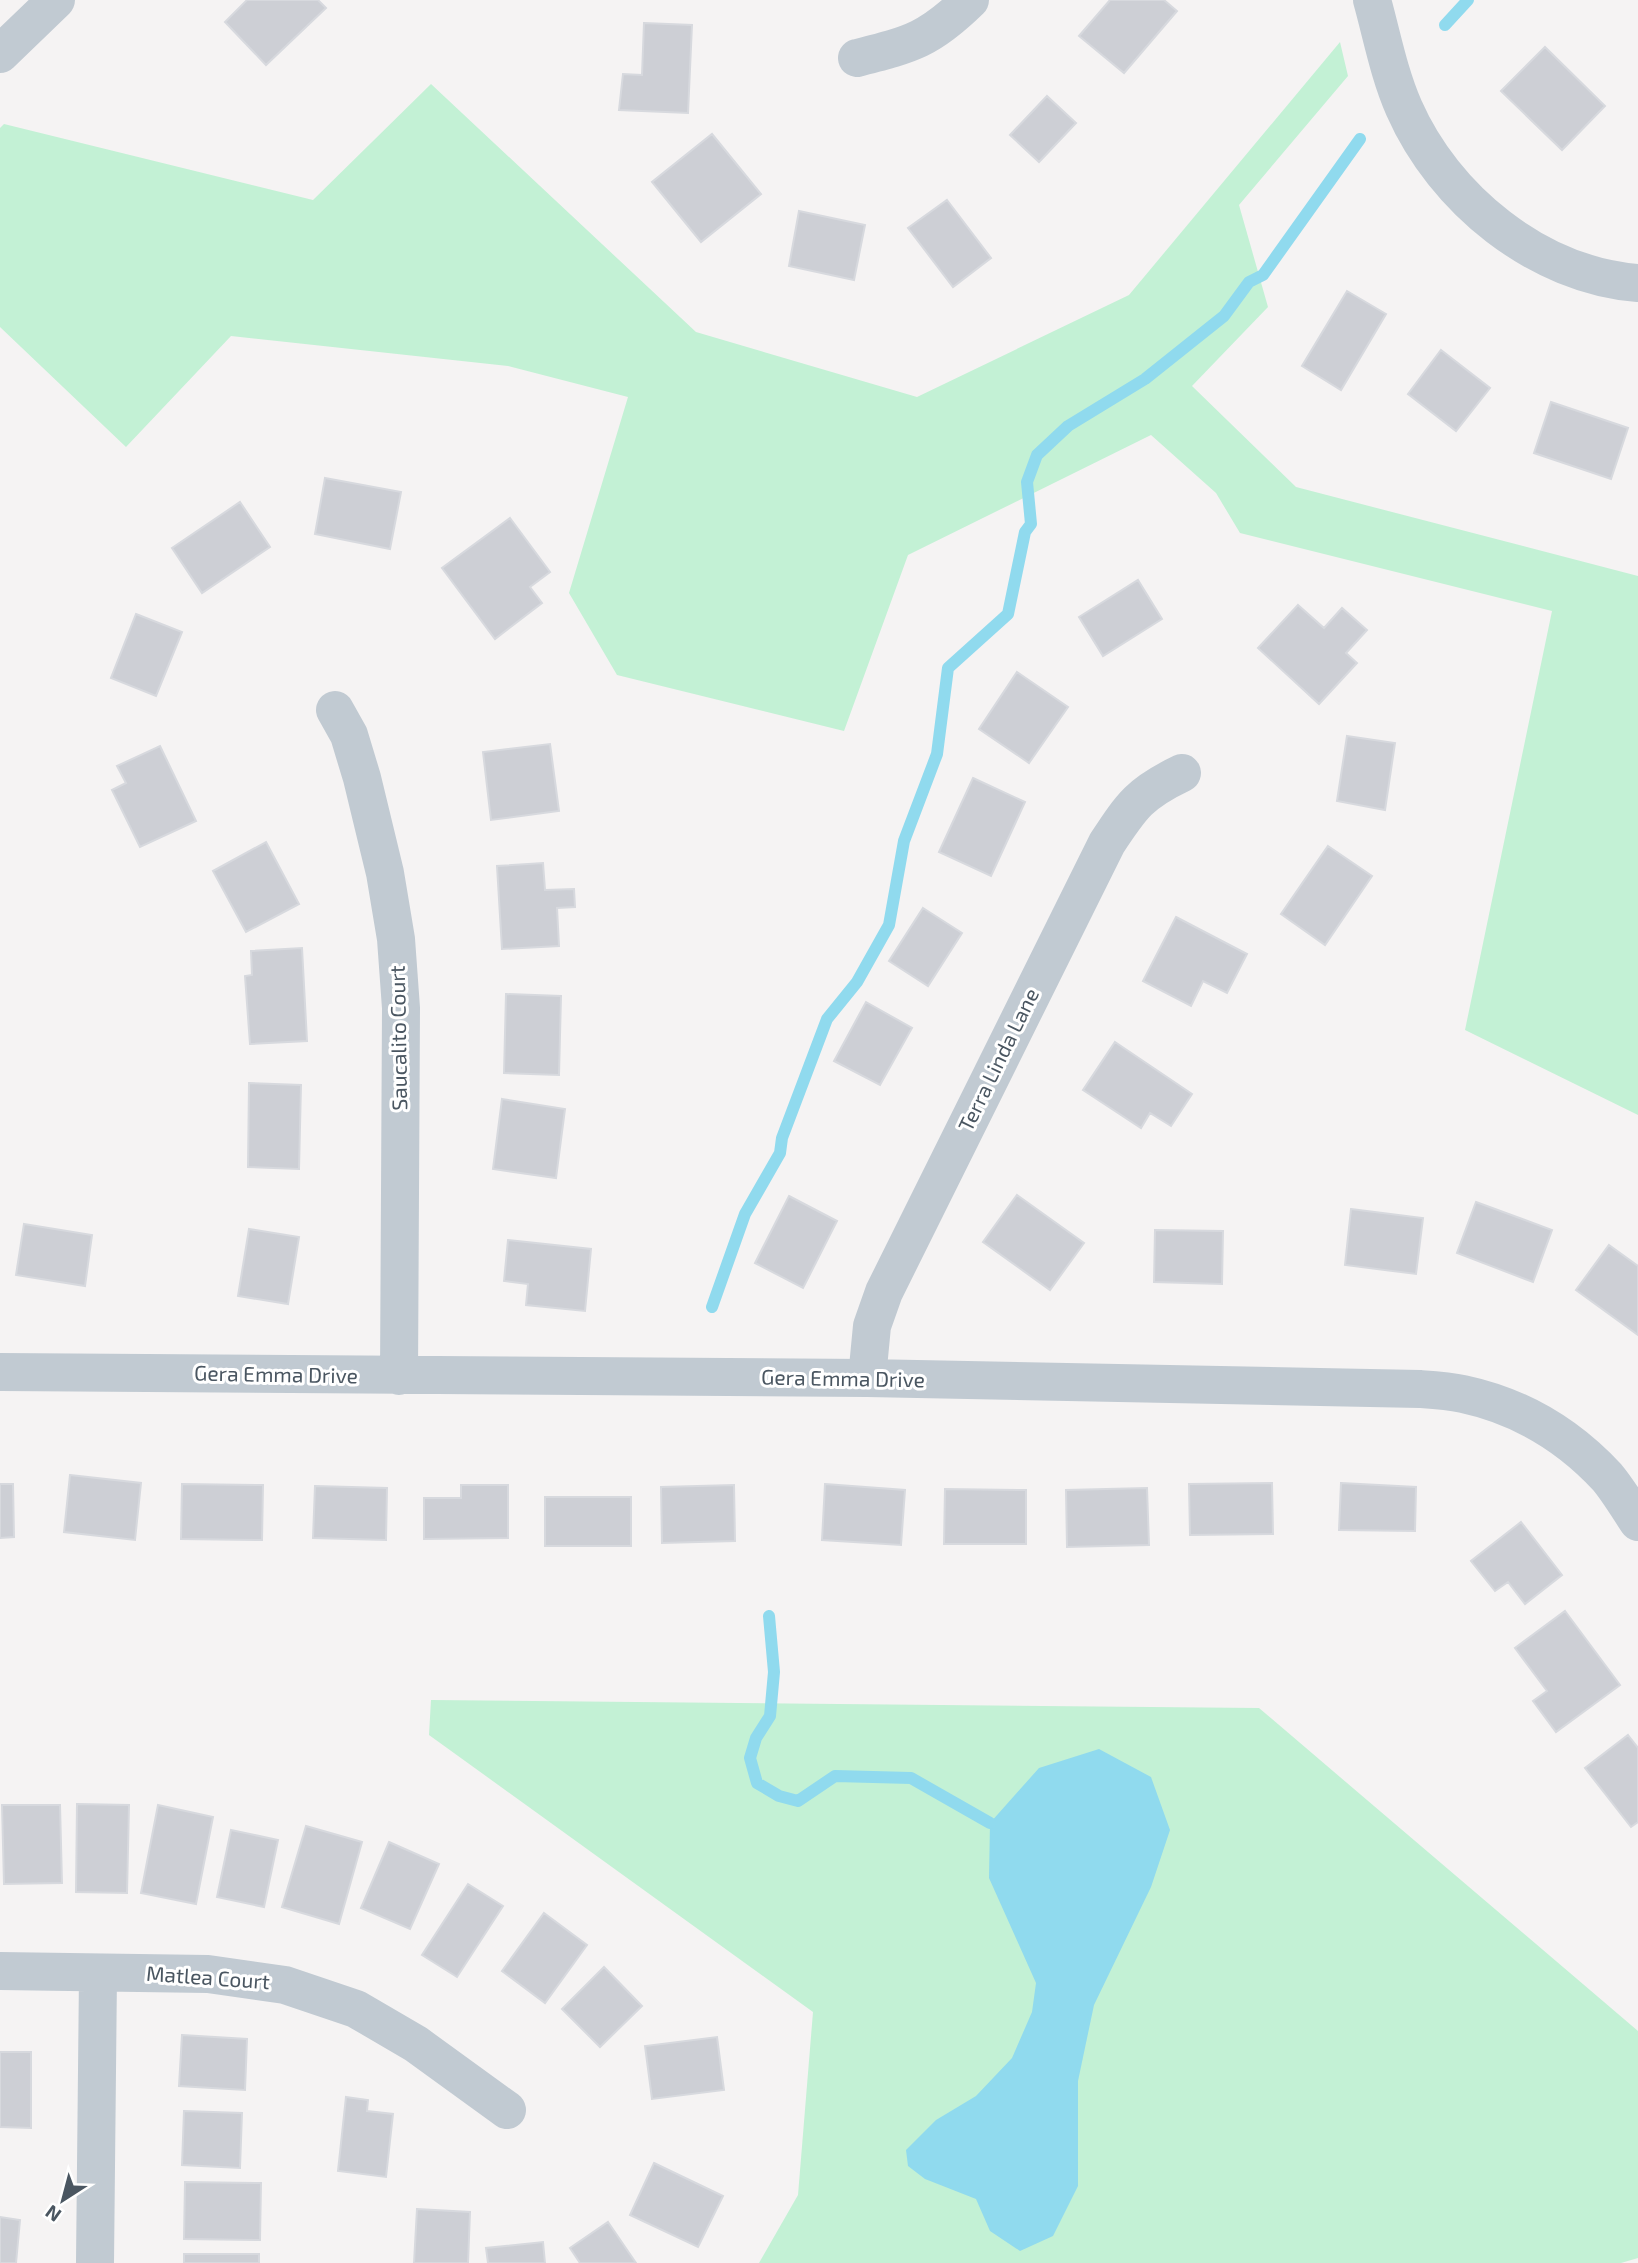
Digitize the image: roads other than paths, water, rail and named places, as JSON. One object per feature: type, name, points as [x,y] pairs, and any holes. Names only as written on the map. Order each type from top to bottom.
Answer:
[{"type":"street","points":[[0,54],[56,0]]},
{"type":"street","points":[[858,58],[907,45],[934,32],[970,0]]},
{"type":"street","points":[[1372,0],[1405,110],[1444,176],[1495,225],[1524,245],[1555,261],[1591,274],[1638,283]]},
{"type":"street","name":"Saucalito Court","points":[[335,710],[349,735],[362,778],[396,939],[401,1008],[399,1376]]},
{"type":"street","name":"Terra Linda Lane","points":[[867,1378],[872,1326],[884,1292],[1107,843],[1132,805],[1158,785],[1182,774]]},
{"type":"street","name":"Gera Emma Drive","points":[[0,1372],[867,1378],[1420,1389],[1463,1394],[1516,1410],[1567,1439],[1608,1478],[1638,1522]]},
{"type":"street","name":"Matlea Court","points":[[0,1971],[208,1974],[285,1985],[356,2009],[415,2044],[507,2110]]},
{"type":"street","points":[[95,2263],[98,1974]]},
{"type":"water","points":[[1099,1749],[1151,1777],[1170,1830],[1151,1887],[1094,2005],[1078,2081],[1078,2186],[1053,2236],[1020,2251],[990,2231],[976,2199],[925,2179],[908,2166],[906,2150],[936,2120],[976,2096],[1012,2058],[1032,2012],[1036,1983],[989,1878],[990,1823],[1039,1768]]},
{"type":"waterway","points":[[1445,25],[1468,0]]},
{"type":"waterway","points":[[712,1307],[745,1214],[780,1153],[782,1138],[827,1019],[857,982],[889,925],[904,841],[937,754],[948,668],[1008,614],[1025,532],[1031,524],[1027,482],[1037,455],[1068,426],[1145,379],[1224,316],[1249,282],[1263,275],[1360,139]]},
{"type":"waterway","points":[[769,1616],[774,1672],[770,1716],[756,1738],[750,1758],[757,1783],[779,1796],[798,1801],[835,1776],[911,1778],[990,1823]]}]
